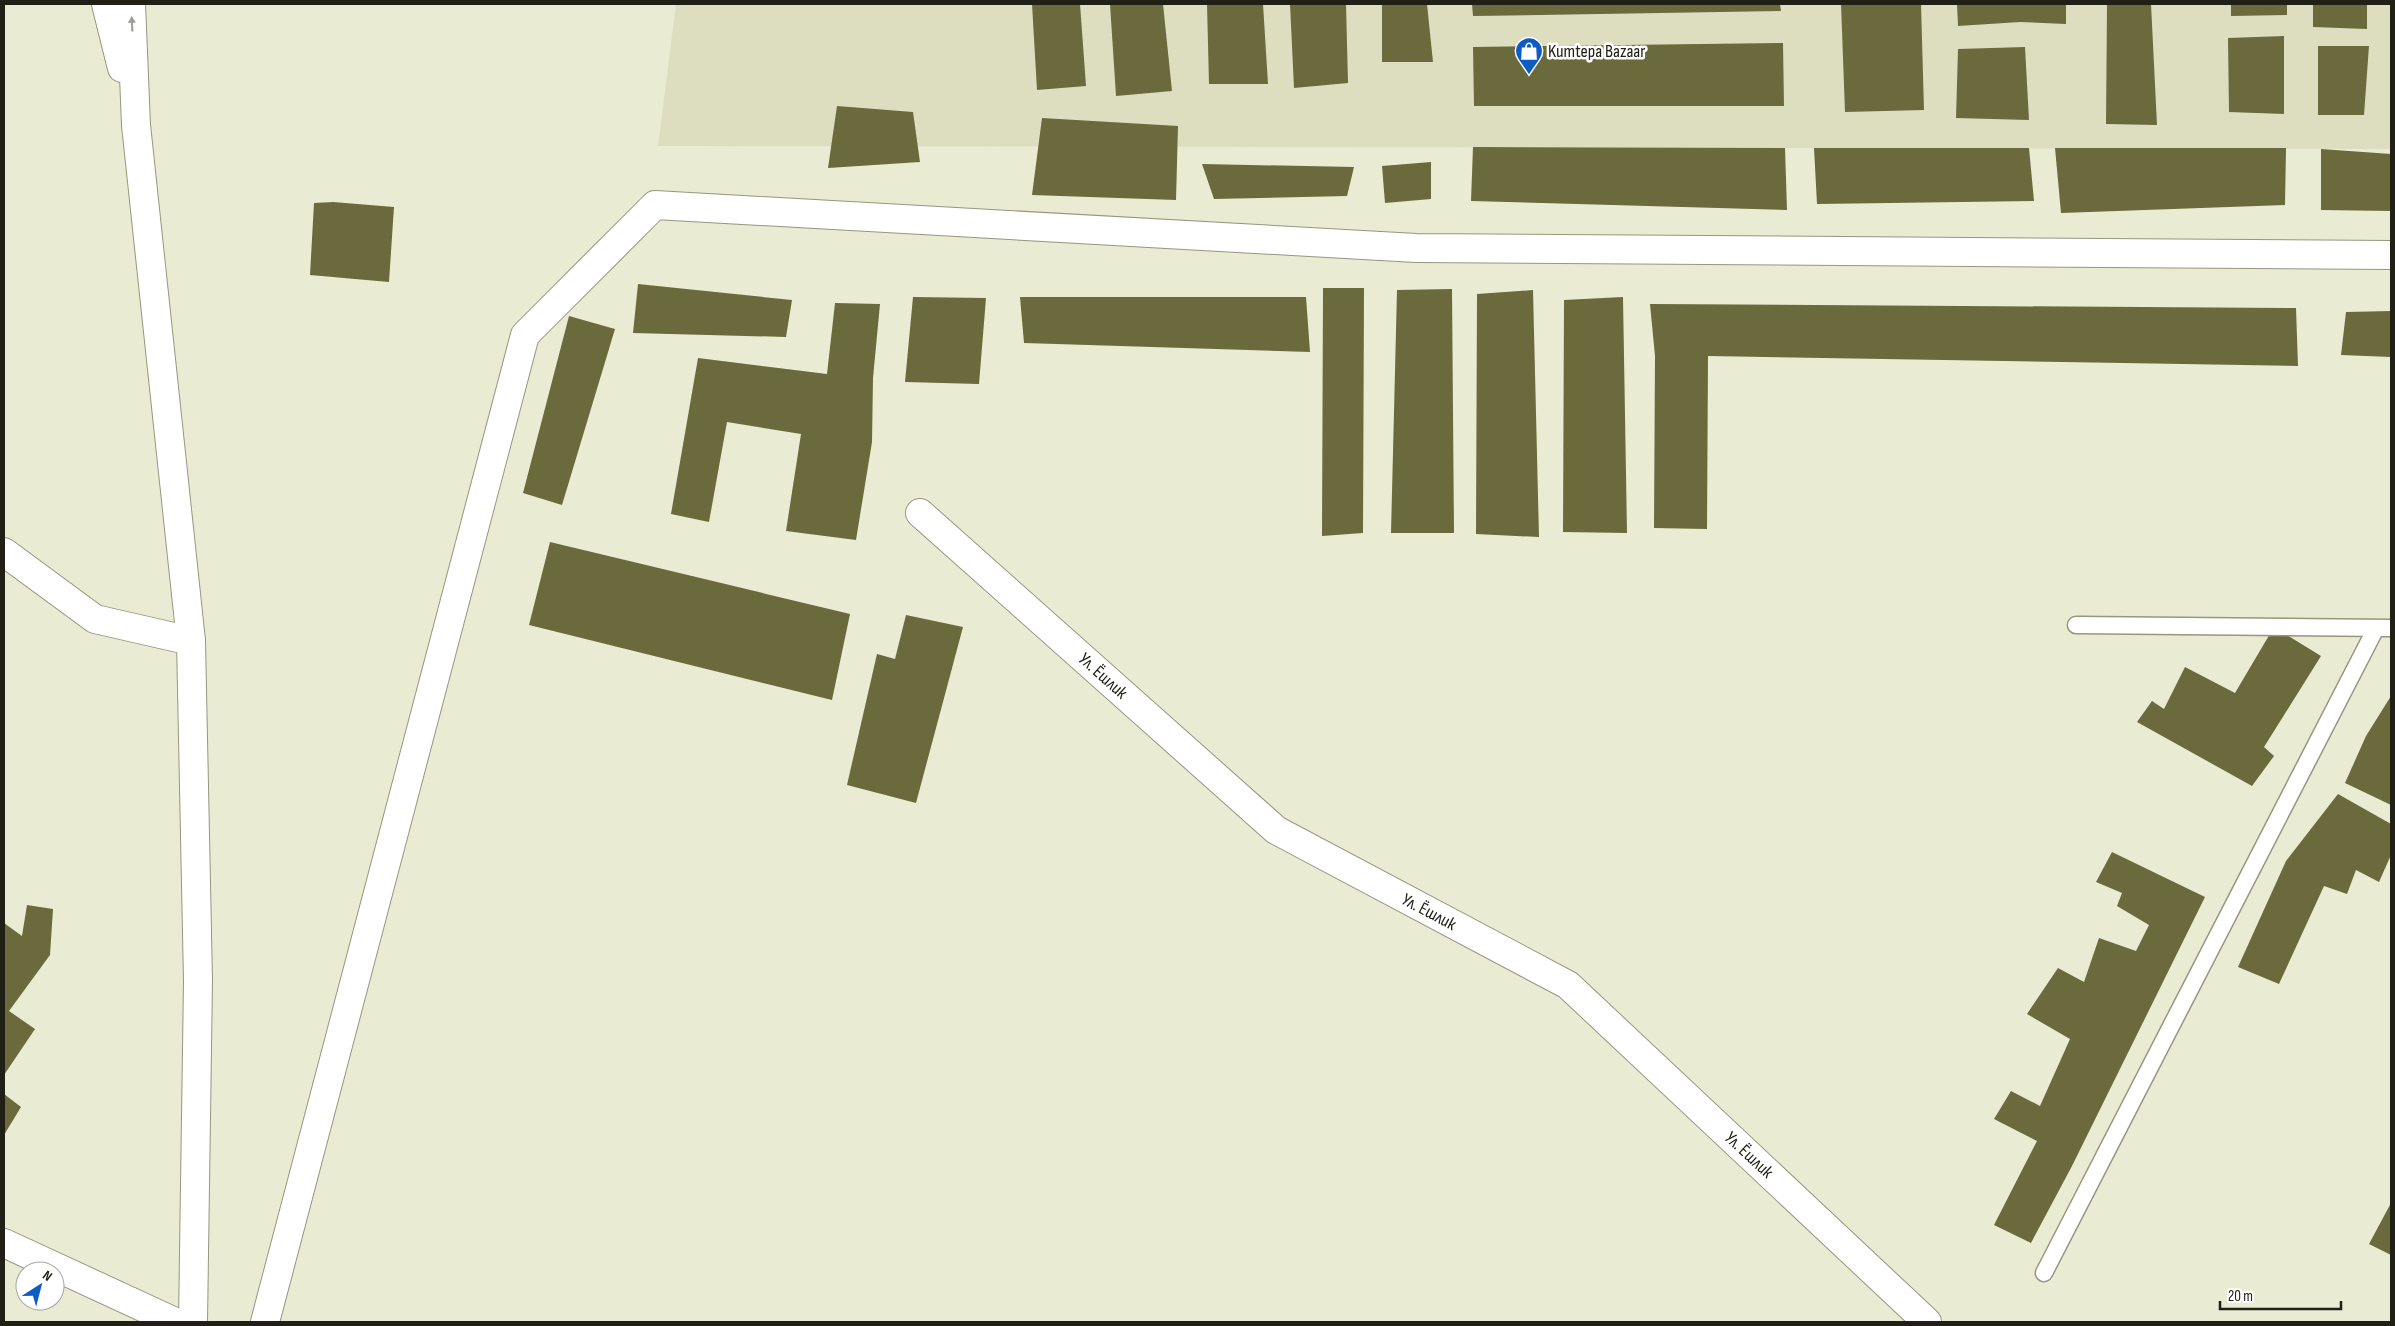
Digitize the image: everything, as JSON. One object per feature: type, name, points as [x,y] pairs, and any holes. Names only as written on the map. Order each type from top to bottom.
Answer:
[{"type":"street","points":[[106,4],[136,125]]},
{"type":"street","points":[[131,4],[136,125],[190,641],[198,981],[192,1322]]},
{"type":"street","points":[[265,1322],[525,335],[655,205],[1416,248],[2391,255]]},
{"type":"street","name":"Ул. Ёшлик","points":[[920,513],[1276,830],[1568,985],[1927,1322]]},
{"type":"street","points":[[4,552],[95,619],[190,641]]},
{"type":"street","points":[[4,1243],[175,1322]]},
{"type":"lane","points":[[2044,1273],[2384,628],[2076,625]]},
{"type":"shaded area","name":"Kumtepa Bazaar","points":[[676,4],[2391,4],[2391,149],[658,146]]},
{"type":"building","points":[[1032,4],[1080,4],[1086,86],[1037,90]]},
{"type":"building","points":[[1110,4],[1163,4],[1172,91],[1116,96]]},
{"type":"building","points":[[1207,4],[1263,4],[1268,84],[1209,84]]},
{"type":"building","points":[[1290,4],[1346,4],[1348,83],[1294,88]]},
{"type":"building","points":[[1382,4],[1427,4],[1433,62],[1382,62]]},
{"type":"building","points":[[1472,4],[1780,4],[1781,11],[1473,16]]},
{"type":"building","points":[[1841,4],[1921,4],[1924,110],[1845,112]]},
{"type":"building","points":[[1957,4],[2066,4],[2066,24],[2020,22],[1958,26]]},
{"type":"building","points":[[2107,4],[2151,4],[2157,125],[2106,124]]},
{"type":"building","points":[[2231,4],[2287,4],[2287,15],[2231,16]]},
{"type":"building","points":[[2313,4],[2367,4],[2367,29],[2313,27]]},
{"type":"building","points":[[2284,36],[2284,114],[2229,112],[2228,38]]},
{"type":"building","points":[[1783,43],[1784,106],[1474,106],[1473,47]]},
{"type":"building","points":[[2318,46],[2369,46],[2364,115],[2318,115]]},
{"type":"building","points":[[2025,47],[2029,120],[1956,118],[1958,49]]},
{"type":"building","points":[[837,106],[913,112],[920,162],[828,168]]},
{"type":"building","points":[[1042,118],[1178,126],[1176,200],[1032,195]]},
{"type":"building","points":[[1473,147],[1785,148],[1787,210],[1471,201]]},
{"type":"building","points":[[1814,148],[2029,148],[2034,201],[1817,204]]},
{"type":"building","points":[[2055,148],[2286,148],[2285,205],[2061,213]]},
{"type":"building","points":[[2321,149],[2391,154],[2391,211],[2321,210]]},
{"type":"building","points":[[1431,162],[1431,199],[1385,203],[1382,166]]},
{"type":"building","points":[[1202,164],[1354,167],[1347,196],[1214,199]]},
{"type":"building","points":[[333,202],[394,207],[389,282],[310,275],[314,203]]},
{"type":"building","points":[[638,284],[792,300],[786,337],[633,333]]},
{"type":"building","points":[[1323,288],[1364,288],[1363,533],[1322,536]]},
{"type":"building","points":[[1452,289],[1454,533],[1391,533],[1397,290]]},
{"type":"building","points":[[1533,290],[1539,537],[1476,534],[1477,294]]},
{"type":"building","points":[[913,297],[986,298],[979,384],[905,382]]},
{"type":"building","points":[[1020,297],[1306,297],[1310,352],[1024,343]]},
{"type":"building","points":[[1623,297],[1627,533],[1563,532],[1564,300]]},
{"type":"building","points":[[835,303],[880,304],[873,378],[872,442],[856,540],[786,531],[801,434],[727,422],[709,522],[671,514],[698,358],[827,374]]},
{"type":"building","points":[[1650,304],[2296,308],[2298,366],[1708,356],[1707,529],[1654,528],[1655,356]]},
{"type":"building","points":[[2391,311],[2391,357],[2341,355],[2346,312]]},
{"type":"building","points":[[569,316],[615,329],[562,505],[523,493]]},
{"type":"building","points":[[550,542],[850,614],[832,700],[529,625]]},
{"type":"building","points":[[906,615],[963,627],[916,803],[847,785],[877,654],[895,659]]},
{"type":"building","points":[[2274,627],[2321,656],[2264,747],[2274,756],[2252,786],[2137,722],[2152,701],[2164,709],[2185,667],[2235,693]]},
{"type":"building","points":[[2391,696],[2391,805],[2345,783],[2366,736]]},
{"type":"building","points":[[2338,794],[2391,824],[2391,855],[2379,882],[2356,870],[2347,894],[2324,886],[2279,984],[2238,967],[2286,861]]},
{"type":"building","points":[[2112,852],[2205,897],[2072,1166],[2031,1243],[1994,1225],[2037,1141],[1994,1119],[2011,1091],[2040,1106],[2070,1039],[2027,1014],[2058,968],[2084,982],[2099,938],[2136,951],[2149,925],[2117,906],[2122,893],[2096,882]]},
{"type":"building","points":[[27,905],[53,909],[50,955],[9,1011],[35,1029],[4,1075],[4,923],[22,936]]},
{"type":"building","points":[[4,1094],[21,1107],[4,1135]]},
{"type":"building","points":[[2391,1203],[2391,1255],[2369,1244]]},
{"type":"place","name":"Kumtepa Bazaar","points":[[1529,75]]}]
